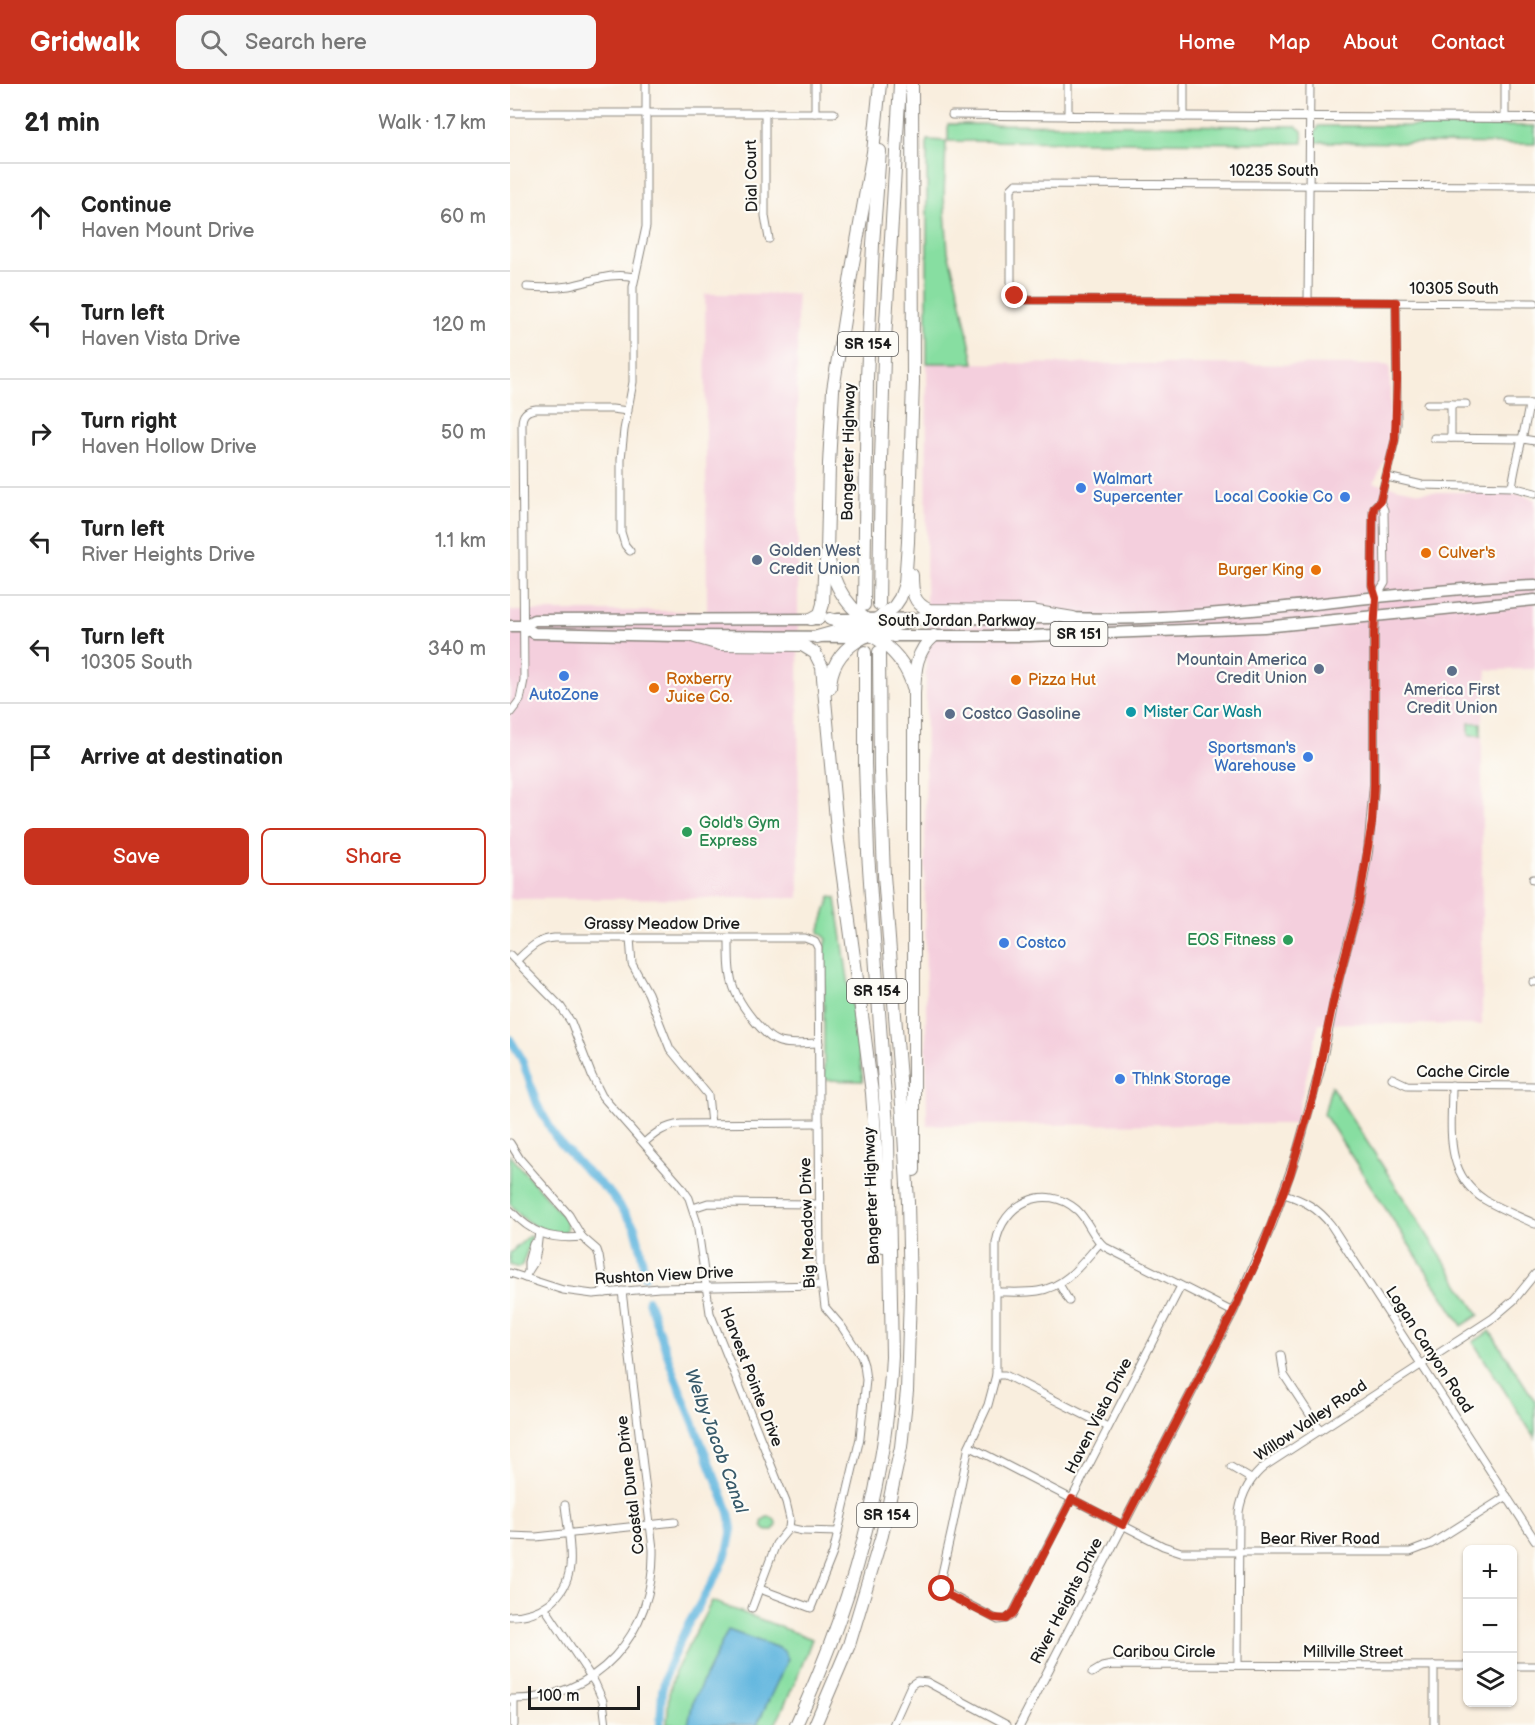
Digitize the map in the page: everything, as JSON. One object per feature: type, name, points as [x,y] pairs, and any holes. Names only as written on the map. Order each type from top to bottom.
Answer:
[{"type":"highway","points":[[811,618],[820,614],[823,608],[834,381],[873,152],[882,84]]},
{"type":"highway","name":"Bangerter Highway","points":[[864,605],[867,378],[882,84]]},
{"type":"highway","name":"Bangerter Highway","points":[[879,604],[884,357],[900,84]]},
{"type":"highway","points":[[829,729],[830,683],[834,668],[845,651],[892,609],[902,593],[905,581],[913,381],[912,84]]},
{"type":"highway","points":[[908,542],[912,593],[918,604],[927,610],[1031,611],[1073,618]]},
{"type":"highway","points":[[827,553],[839,591],[848,604],[899,659],[911,680],[914,694]]},
{"type":"highway","points":[[872,628],[921,618]]},
{"type":"highway","points":[[830,619],[872,628],[894,636]]},
{"type":"highway","points":[[817,637],[855,626]]},
{"type":"highway","points":[[910,1294],[915,1101],[914,694],[922,648],[934,636]]},
{"type":"highway","points":[[695,637],[720,644],[796,644],[808,648],[817,657],[823,670],[838,841],[872,1093],[885,1277],[892,1331]]},
{"type":"highway","name":"Bangerter Highway","points":[[796,1725],[838,1626],[872,1510],[888,1414],[892,1365],[888,1141],[868,853],[865,652]]},
{"type":"highway","name":"SR 154","points":[[815,1725],[849,1645],[890,1506],[901,1446],[909,1357],[908,1202],[882,843],[879,652]]},
{"type":"main road","name":"South Jordan Parkway","points":[[921,618],[1169,617],[1476,587],[1535,585]]},
{"type":"main road","name":"South Jordan Parkway","points":[[894,636],[1029,636],[1264,627],[1535,600]]},
{"type":"main road","name":"South Jordan Parkway","points":[[510,626],[523,626],[534,620],[811,618],[830,619],[872,628]]},
{"type":"main road","name":"South Jordan Parkway","points":[[523,626],[534,633],[695,637],[817,637],[872,628]]},
{"type":"street","points":[[630,550],[621,532],[621,459],[633,382],[634,277],[645,239],[646,227],[646,84]]},
{"type":"street","points":[[815,84],[815,113]]},
{"type":"street","points":[[1068,84],[1068,116]]},
{"type":"street","points":[[1184,84],[1184,117]]},
{"type":"street","points":[[1308,302],[1310,84]]},
{"type":"street","points":[[1505,84],[1505,118]]},
{"type":"street","points":[[510,113],[834,112]]},
{"type":"street","name":"Dial Court","points":[[765,113],[765,216],[769,239]]},
{"type":"street","points":[[952,115],[1535,118]]},
{"type":"street","name":"10235 South","points":[[1015,296],[1011,287],[1011,192],[1013,186],[1019,184],[1535,186]]},
{"type":"street","points":[[526,288],[569,286],[609,275],[634,277]]},
{"type":"street","name":"10305 South","points":[[1015,296],[1024,300],[1535,303]]},
{"type":"street","name":"River Heights Drive","points":[[1020,1725],[1233,1312],[1284,1194],[1314,1094],[1367,860],[1373,797],[1376,598],[1372,585],[1373,515],[1374,507],[1380,501],[1387,477],[1397,424],[1396,302]]},
{"type":"street","points":[[1427,404],[1466,404]]},
{"type":"street","points":[[1451,404],[1451,438]]},
{"type":"street","points":[[1508,404],[1532,404],[1518,451],[1512,487]]},
{"type":"street","points":[[510,713],[522,693],[524,674],[523,416],[528,410],[536,409],[628,411]]},
{"type":"street","points":[[1434,438],[1535,441]]},
{"type":"street","points":[[1387,477],[1430,486],[1512,487],[1535,493]]},
{"type":"street","name":"River Heights Drive","points":[[1376,598],[1384,583],[1384,510],[1380,501]]},
{"type":"street","points":[[630,938],[632,964],[648,993],[670,1048],[708,1095],[711,1124]]},
{"type":"street","points":[[729,938],[731,981],[736,995],[766,1034],[786,1043],[819,1043]]},
{"type":"street","name":"Grassy Meadow Drive","points":[[516,961],[537,942],[546,939],[805,938],[814,942]]},
{"type":"street","name":"Big Meadow Drive","points":[[760,1588],[811,1608],[833,1553],[838,1532],[860,1438],[866,1374],[858,1352],[842,1327],[825,1307],[822,1285],[819,1252],[819,952],[814,942]]},
{"type":"street","name":"Harvest Pointe Drive","points":[[510,955],[556,1000],[567,1014],[598,1089],[684,1189],[697,1223],[712,1318],[788,1506],[789,1528]]},
{"type":"street","name":"Cache Circle","points":[[1392,1078],[1407,1085],[1535,1086]]},
{"type":"street","points":[[1452,1085],[1453,1154],[1463,1179],[1484,1199],[1535,1224]]},
{"type":"street","points":[[644,1143],[654,1134],[669,1126],[681,1124],[819,1123]]},
{"type":"street","points":[[510,1143],[520,1159],[569,1215],[582,1237],[598,1253],[604,1293]]},
{"type":"street","name":"Logan Canyon Road","points":[[1284,1194],[1309,1204],[1327,1220],[1535,1540]]},
{"type":"street","points":[[969,1446],[988,1406],[996,1375],[996,1248],[999,1228],[1009,1214],[1025,1202],[1045,1198],[1066,1203],[1082,1216],[1100,1243],[1110,1250],[1233,1312]]},
{"type":"street","points":[[693,1208],[708,1203],[819,1203]]},
{"type":"street","points":[[510,1210],[525,1226],[539,1233],[563,1239],[582,1237]]},
{"type":"street","points":[[525,1278],[533,1244],[537,1242],[539,1233]]},
{"type":"street","points":[[996,1292],[1038,1291],[1059,1284],[1073,1273],[1100,1243]]},
{"type":"street","name":"Rushton View Drive","points":[[510,1273],[573,1292],[604,1293],[706,1286],[822,1285]]},
{"type":"street","name":"Willow Valley Road","points":[[1238,1665],[1240,1505],[1251,1479],[1265,1466],[1500,1312],[1514,1300],[1535,1274]]},
{"type":"street","points":[[1059,1284],[1068,1301]]},
{"type":"street","name":"Haven Vista Drive","points":[[969,1446],[941,1586],[948,1595],[994,1618],[1006,1619],[1014,1612],[1181,1286]]},
{"type":"street","name":"Coastal Dune Drive","points":[[512,1700],[551,1695],[591,1677],[617,1656],[637,1625],[650,1590],[653,1570],[650,1524],[622,1292]]},
{"type":"street","points":[[1281,1355],[1284,1375],[1320,1430]]},
{"type":"street","points":[[996,1375],[1005,1375],[1108,1427]]},
{"type":"street","name":"Bear River Road","points":[[969,1446],[1163,1546],[1181,1552],[1410,1552],[1431,1544],[1507,1496]]},
{"type":"street","points":[[1232,1467],[1251,1479]]},
{"type":"street","points":[[510,1616],[531,1614],[545,1608],[554,1600],[567,1579],[570,1560],[565,1505]]},
{"type":"street","points":[[510,1536],[536,1537],[675,1522]]},
{"type":"street","points":[[752,1608],[778,1541],[789,1528],[803,1531],[838,1532]]},
{"type":"street","points":[[545,1608],[591,1677],[603,1701],[606,1725]]},
{"type":"street","name":"Caribou Circle","points":[[1092,1673],[1102,1667],[1112,1665],[1238,1665]]},
{"type":"street","name":"Millville Street","points":[[1238,1665],[1463,1666]]},
{"type":"street","points":[[1434,1666],[1434,1725]]},
{"type":"street","points":[[1517,1666],[1535,1666]]},
{"type":"street","points":[[893,1725],[911,1685],[920,1681],[927,1682],[992,1721],[1007,1725]]},
{"type":"street","points":[[512,1700],[514,1725]]},
{"type":"shaded area","points":[[705,294],[797,294],[799,898],[510,899],[510,611],[707,611]]},
{"type":"shaded area","points":[[927,363],[1390,365],[1390,440],[1386,458],[1374,483],[1420,492],[1520,494],[1535,500],[1535,669],[1487,670],[1482,724],[1482,1025],[1319,1023],[1295,1124],[927,1125],[925,899]]},
{"type":"green space","points":[[948,124],[1296,126],[1302,131],[1303,143],[948,141]]},
{"type":"green space","points":[[1319,126],[1535,126],[1535,144],[1314,142],[1315,132]]},
{"type":"green space","points":[[927,140],[946,141],[944,197],[948,252],[974,363],[927,363]]},
{"type":"green space","points":[[1469,723],[1481,723],[1481,735],[1469,735]]},
{"type":"green space","points":[[830,897],[836,898],[863,1081],[824,1080],[824,952],[827,939],[819,932]]},
{"type":"green space","points":[[1331,1086],[1479,1315],[1462,1326],[1324,1114]]},
{"type":"green space","points":[[510,1155],[566,1220],[567,1229],[564,1233],[548,1231],[532,1224],[510,1204]]},
{"type":"green space","points":[[529,1236],[532,1237],[522,1265],[518,1268],[510,1265],[510,1253]]},
{"type":"green space","points":[[1490,1331],[1535,1401],[1535,1438],[1473,1342]]},
{"type":"green space","points":[[769,1517],[774,1519],[776,1524],[774,1529],[769,1531],[764,1529],[762,1524],[764,1519]]},
{"type":"green space","points":[[712,1601],[812,1639],[775,1725],[667,1725],[669,1693],[675,1672]]},
{"type":"water","points":[[728,1630],[779,1648],[785,1652],[788,1659],[757,1725],[688,1725],[693,1701]]},
{"type":"waterway","name":"Welby Jacob Canal","points":[[510,1039],[521,1057],[537,1104],[556,1138],[611,1194],[635,1227],[645,1276]]},
{"type":"waterway","name":"Welby Jacob Canal","points":[[648,1300],[675,1377],[729,1512],[732,1529],[721,1567],[686,1628],[667,1670],[662,1691],[660,1725]]},
{"type":"place","name":"Walmart Supercenter","points":[[1081,488]]},
{"type":"place","name":"Local Cookie Co","points":[[1345,497]]},
{"type":"place","name":"Culver's","points":[[1426,553]]},
{"type":"place","name":"Golden West Credit Union","points":[[757,560]]},
{"type":"place","name":"Burger King","points":[[1316,570]]},
{"type":"place","name":"Mountain America Credit Union","points":[[1319,669]]},
{"type":"place","name":"America First Credit Union","points":[[1452,671]]},
{"type":"place","name":"AutoZone","points":[[564,676]]},
{"type":"place","name":"Pizza Hut","points":[[1016,680]]},
{"type":"place","name":"Roxberry Juice Co.","points":[[654,688]]},
{"type":"place","name":"Mister Car Wash","points":[[1131,712]]},
{"type":"place","name":"Costco Gasoline","points":[[950,714]]},
{"type":"place","name":"Sportsman's Warehouse","points":[[1308,757]]},
{"type":"place","name":"Gold's Gym Express","points":[[687,832]]},
{"type":"place","name":"EOS Fitness","points":[[1288,940]]},
{"type":"place","name":"Costco","points":[[1004,943]]},
{"type":"place","name":"Th!nk Storage","points":[[1120,1079]]},
{"type":"route","points":[[942,1589],[948,1595],[998,1620],[1006,1619],[1014,1612],[1072,1499],[1123,1525],[1233,1312],[1284,1194],[1314,1094],[1334,998],[1359,903],[1368,852],[1373,809],[1374,768],[1376,598],[1372,585],[1373,515],[1374,507],[1380,501],[1393,453],[1397,424],[1396,302],[1021,300],[1015,296]]}]
